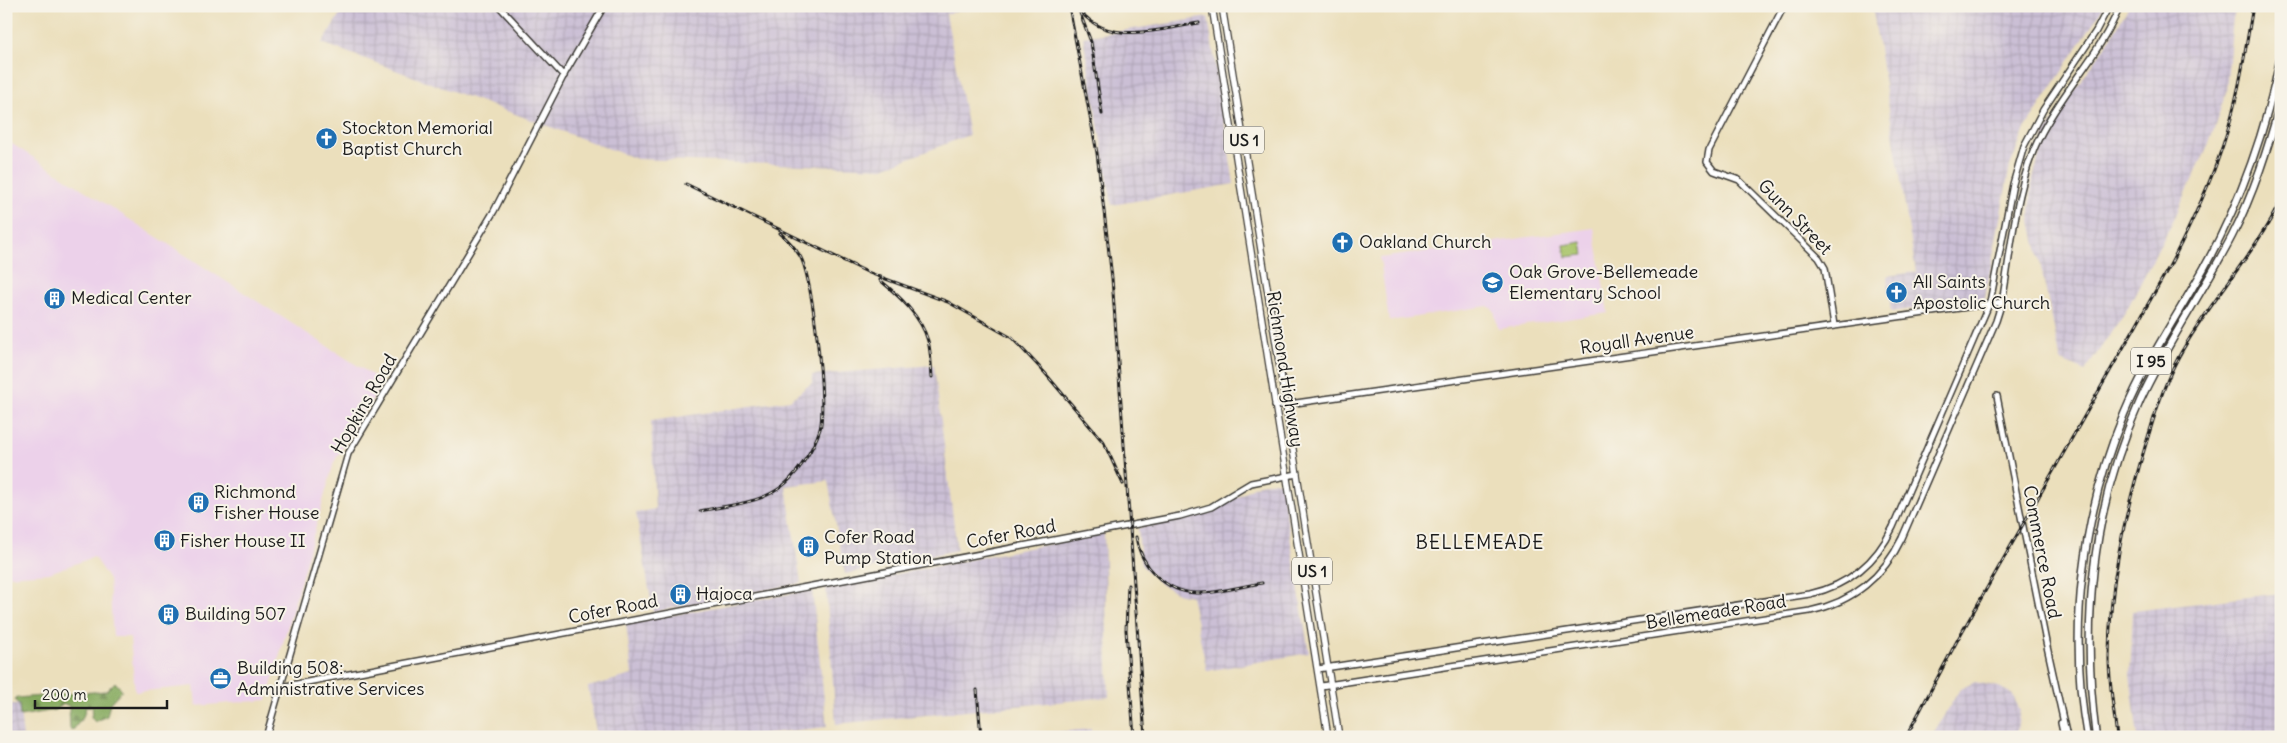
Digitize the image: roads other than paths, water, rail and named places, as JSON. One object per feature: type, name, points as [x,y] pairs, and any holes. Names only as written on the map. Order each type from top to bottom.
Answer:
[{"type":"highway","name":"I 95","points":[[2087,737],[2081,705],[2079,618],[2090,524],[2109,453],[2124,413],[2144,373],[2235,209],[2269,110],[2281,56]]},
{"type":"highway","name":"I 95","points":[[2096,737],[2090,677],[2090,601],[2095,552],[2115,468],[2140,400],[2245,209],[2270,140],[2281,102]]},
{"type":"main road","points":[[499,6],[564,76]]},
{"type":"main road","name":"Hopkins Road","points":[[266,737],[348,454],[494,211],[564,76],[604,6]]},
{"type":"main road","name":"Richmond Highway","points":[[1212,6],[1328,737]]},
{"type":"main road","name":"Richmond Highway","points":[[1222,6],[1338,737]]},
{"type":"main road","name":"Gunn Street","points":[[1784,6],[1710,150],[1707,162],[1710,168],[1739,180],[1822,262],[1826,273],[1834,325]]},
{"type":"main road","points":[[1990,304],[2012,184],[2024,146],[2043,110],[2096,31],[2109,6]]},
{"type":"main road","points":[[2002,302],[2023,185],[2032,154],[2052,116],[2105,36],[2120,6]]},
{"type":"main road","name":"Royall Avenue","points":[[1275,406],[2002,302]]},
{"type":"main road","name":"Bellemeade Road","points":[[1321,686],[1794,614],[1818,609],[1841,601],[1869,584],[1895,552],[1976,367],[2002,302]]},
{"type":"main road","name":"Bellemeade Road","points":[[1318,670],[1802,595],[1840,584],[1866,566],[1886,541],[1990,304]]},
{"type":"main road","name":"Commerce Road","points":[[1998,396],[2065,737]]},
{"type":"main road","name":"Cofer Road","points":[[281,687],[1180,516],[1211,507],[1251,484],[1297,474]]},
{"type":"railway","points":[[1069,6],[1097,153],[1112,278],[1145,737]]},
{"type":"railway","points":[[1077,6],[1088,19],[1102,27],[1117,31],[1150,31],[1199,23]]},
{"type":"railway","points":[[1906,737],[1958,639],[2169,267],[2192,222],[2212,176],[2233,111],[2253,6]]},
{"type":"railway","points":[[1080,13],[1091,42],[1102,114]]},
{"type":"railway","points":[[686,184],[867,272],[948,302],[1012,338],[1045,373],[1104,443],[1123,484]]},
{"type":"railway","points":[[2117,737],[2109,668],[2112,604],[2119,551],[2137,473],[2163,391],[2178,358],[2202,319],[2244,261],[2281,200]]},
{"type":"railway","points":[[700,511],[745,503],[777,490],[791,478],[801,465],[814,444],[820,429],[822,395],[818,341],[810,289],[800,256],[780,233]]},
{"type":"railway","points":[[880,280],[915,315],[925,332],[929,345],[932,377]]},
{"type":"railway","points":[[1136,537],[1143,558],[1149,567],[1156,576],[1174,588],[1204,593],[1262,583]]},
{"type":"railway","points":[[1128,585],[1126,630],[1134,737]]},
{"type":"railway","points":[[977,690],[981,737]]},
{"type":"place","name":"Stockton Memorial Baptist Church","points":[[326,138]]},
{"type":"place","name":"Oakland Church","points":[[1343,242]]},
{"type":"place","name":"Oak Grove-Bellemeade Elementary School","points":[[1493,282]]},
{"type":"place","name":"All Saints Apostolic Church","points":[[1897,292]]},
{"type":"place","name":"Medical Center","points":[[55,298]]},
{"type":"place","name":"Richmond Fisher House","points":[[198,502]]},
{"type":"place","name":"Fisher House II","points":[[164,541]]},
{"type":"place","name":"Cofer Road Pump Station","points":[[808,547]]},
{"type":"place","name":"Hajoca","points":[[680,594]]},
{"type":"place","name":"Building 507","points":[[169,614]]},
{"type":"place","name":"Building 508: Administrative Services","points":[[221,678]]},
{"type":"district","name":"BELLEMEADE","points":[[1480,542]]}]
